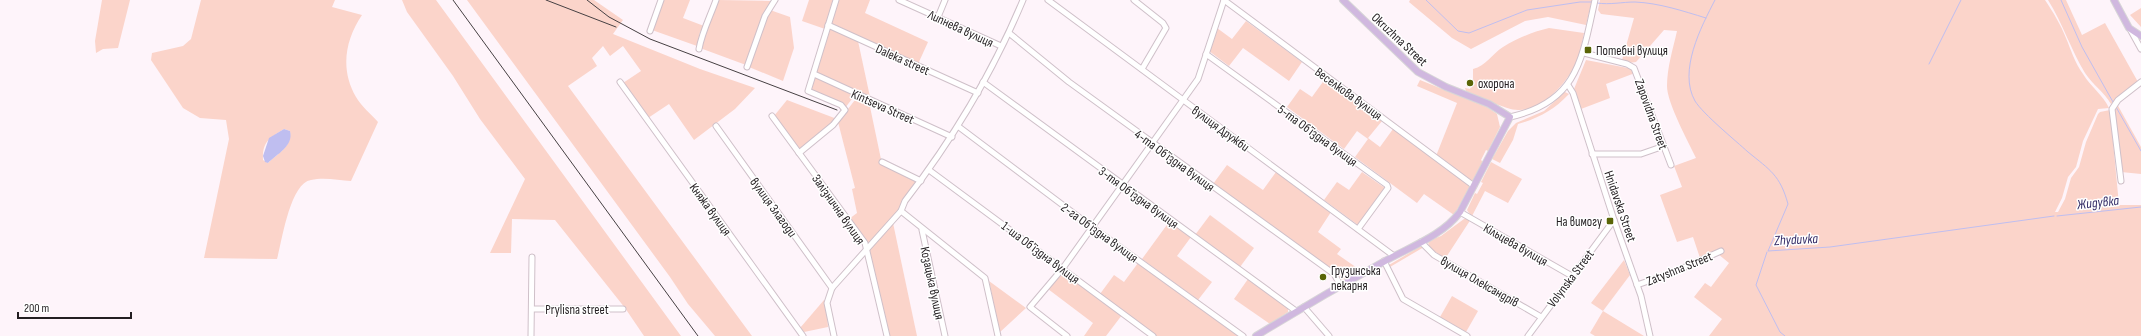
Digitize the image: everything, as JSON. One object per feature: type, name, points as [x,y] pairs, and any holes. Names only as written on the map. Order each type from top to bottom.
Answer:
[{"type":"main road","name":"Okruzhna Street","points":[[1343,0],[1421,75],[1446,87],[1489,104],[1510,117]]},
{"type":"main road","points":[[2114,0],[2129,28],[2141,36]]},
{"type":"main road","points":[[1256,336],[1296,311],[1384,261],[1421,242],[1454,220],[1460,212],[1510,117]]},
{"type":"street","points":[[650,31],[661,0]]},
{"type":"street","points":[[699,48],[702,33],[716,0]]},
{"type":"street","points":[[747,68],[765,16],[775,0]]},
{"type":"street","points":[[799,153],[834,125],[845,110],[841,105],[808,91],[836,0]]},
{"type":"street","name":"Липнева вулиця","points":[[899,0],[1001,46]]},
{"type":"street","points":[[938,17],[945,0]]},
{"type":"street","name":"вулиця Дружби","points":[[1048,0],[1394,256]]},
{"type":"street","points":[[1134,0],[1163,22],[1166,28],[1142,69]]},
{"type":"street","points":[[1067,336],[1030,307],[1063,268],[1198,79],[1224,0]]},
{"type":"street","name":"Веселкова вулиця","points":[[1224,0],[1474,186]]},
{"type":"street","points":[[1510,117],[1532,111],[1548,102],[1568,85],[1584,53],[1595,0]]},
{"type":"street","points":[[834,336],[827,303],[832,288],[901,211],[905,201],[952,137],[978,93],[1009,33],[1022,2]]},
{"type":"street","name":"Daleka street","points":[[828,25],[978,93]]},
{"type":"street","points":[[2129,28],[2141,49]]},
{"type":"street","name":"4-та Обʼїздна вулиця","points":[[1009,33],[1069,82],[1334,274],[1341,286]]},
{"type":"street","name":"Zapovidna Street","points":[[1584,53],[1627,64],[1634,68],[1672,164]]},
{"type":"street","name":"5-та Обʼїздна вулиця","points":[[1206,54],[1387,185],[1388,188],[1358,229]]},
{"type":"street","name":"Kintseva Street","points":[[814,74],[952,137]]},
{"type":"street","name":"Княжа вулиця","points":[[620,82],[803,336]]},
{"type":"street","name":"3-тя Обʼїздна вулиця","points":[[983,82],[1296,311]]},
{"type":"street","points":[[2121,181],[2112,109],[2118,100],[2141,82]]},
{"type":"street","name":"Hnidavska Street","points":[[1568,85],[1573,93],[1592,154],[1637,285],[1650,336]]},
{"type":"street","name":"Залізнична вулиця","points":[[772,116],[867,249],[887,336]]},
{"type":"street","name":"вулиця Злагоди","points":[[716,126],[832,288]]},
{"type":"street","name":"2-га Обʼїздна вулиця","points":[[958,126],[1092,227],[1243,336]]},
{"type":"street","points":[[1592,154],[1640,154],[1664,146]]},
{"type":"street","points":[[882,162],[921,181]]},
{"type":"street","name":"1-ша Обʼїздна вулиця","points":[[929,170],[1153,336]]},
{"type":"street","points":[[901,211],[985,278],[988,285],[998,336]]},
{"type":"street","name":"Кільцева вулиця","points":[[1460,212],[1572,276]]},
{"type":"street","name":"Volynska Street","points":[[1528,336],[1614,220]]},
{"type":"street","name":"Козацька вулиця","points":[[922,229],[945,336]]},
{"type":"street","name":"вулиця Олександрів","points":[[1421,242],[1434,255],[1541,317]]},
{"type":"street","name":"Zatyshna Street","points":[[1637,285],[1674,272],[1721,251]]},
{"type":"street","points":[[531,336],[532,257]]},
{"type":"street","points":[[1384,261],[1403,299],[1467,336]]},
{"type":"street","points":[[1304,307],[1329,336]]},
{"type":"street","name":"Prylisna street","points":[[532,308],[623,309]]},
{"type":"shaded area","points":[[102,0],[130,0],[118,48],[103,49],[96,53],[95,41]]},
{"type":"shaded area","points":[[201,0],[335,0],[332,7],[362,15],[356,25],[348,45],[346,66],[351,87],[356,97],[363,107],[378,122],[351,181],[316,179],[304,184],[298,191],[288,214],[277,259],[204,258],[229,139],[226,120],[200,118],[183,108],[151,60],[152,53],[183,46],[191,39]],"holes":[[[284,129],[290,131],[287,146],[268,163],[263,160],[264,148],[268,141]]]},
{"type":"shaded area","points":[[402,0],[436,0],[681,336],[644,336],[625,308],[555,220],[512,219],[511,253],[490,253],[525,179],[480,119],[453,76],[407,12]]},
{"type":"shaded area","points":[[467,0],[594,0],[623,20],[613,34],[700,69],[755,88],[735,109],[694,140],[669,104],[648,118],[623,83],[641,71],[623,46],[610,56],[603,46],[592,58],[597,66],[568,86],[752,336],[715,336],[688,304],[670,277]]},
{"type":"shaded area","points":[[663,0],[690,0],[683,18],[704,26],[700,32],[697,46],[652,30]]},
{"type":"shaded area","points":[[718,0],[773,1],[763,15],[746,65],[700,48]]},
{"type":"shaded area","points":[[809,0],[834,0],[825,29],[802,21]]},
{"type":"shaded area","points":[[838,0],[870,0],[865,13],[928,42],[918,64],[831,23]]},
{"type":"shaded area","points":[[1410,0],[1592,0],[1586,25],[1548,17],[1525,21],[1471,49],[1452,38],[1409,2]]},
{"type":"shaded area","points":[[1600,0],[2045,0],[2062,28],[2080,70],[2104,99],[2109,108],[2098,109],[2083,141],[2076,167],[2068,177],[2062,198],[2055,212],[2058,212],[2065,199],[2071,178],[2079,167],[2086,142],[2098,114],[2100,112],[2110,110],[2119,205],[2141,205],[2141,336],[1709,336],[1722,319],[1694,297],[1705,283],[1711,287],[1729,263],[1718,254],[1722,252],[1721,248],[1700,258],[1693,237],[1677,242],[1660,195],[1682,187],[1674,166],[1696,158],[1678,122],[1668,93],[1667,86],[1670,58],[1677,31],[1664,30],[1636,62],[1629,63],[1622,60],[1634,18],[1601,14],[1598,10]]},
{"type":"shaded area","points":[[2048,0],[2066,0],[2082,35],[2105,23],[2138,82],[2111,104],[2085,73]]},
{"type":"shaded area","points":[[2141,8],[2141,27],[2130,15]]},
{"type":"shaded area","points":[[770,10],[790,17],[794,48],[783,81],[749,67]]},
{"type":"shaded area","points":[[1246,21],[1302,62],[1289,81],[1243,48],[1229,66],[1209,51],[1217,28],[1232,39]]},
{"type":"shaded area","points":[[829,28],[858,41],[870,97],[816,73]]},
{"type":"shaded area","points":[[1549,28],[1584,33],[1579,56],[1572,71],[1560,87],[1545,101],[1527,109],[1518,110],[1499,105],[1466,91],[1465,88],[1470,89],[1473,81],[1473,69],[1482,65],[1499,50],[1520,38]]},
{"type":"shaded area","points":[[1586,60],[1633,69],[1635,73],[1606,84],[1610,98],[1581,109],[1574,89]]},
{"type":"shaded area","points":[[815,76],[855,95],[845,108],[810,91]]},
{"type":"shaded area","points":[[1325,79],[1382,121],[1368,138],[1380,147],[1393,129],[1471,185],[1454,215],[1424,194],[1417,203],[1355,157],[1368,139],[1357,131],[1344,149],[1287,107],[1300,89],[1312,97]]},
{"type":"shaded area","points":[[1420,80],[1487,107],[1497,114],[1500,127],[1488,151],[1486,150],[1481,160],[1483,162],[1473,182],[1436,156],[1457,103],[1417,86]]},
{"type":"shaded area","points":[[1565,92],[1569,94],[1552,109],[1533,119],[1518,124],[1513,140],[1500,163],[1492,159],[1508,131],[1516,123],[1544,111]]},
{"type":"shaded area","points":[[858,96],[869,102],[882,164],[918,181],[899,210],[868,245],[849,219],[857,213],[852,189],[855,188],[838,122]]},
{"type":"shaded area","points":[[787,100],[837,119],[799,150],[774,116]]},
{"type":"shaded area","points":[[2117,104],[2141,147],[2141,174],[2121,172],[2114,109]]},
{"type":"shaded area","points":[[1491,162],[1522,179],[1508,203],[1485,191],[1472,216],[1467,210],[1475,193],[1477,194],[1483,183],[1481,182]]},
{"type":"shaded area","points":[[1227,165],[1263,190],[1276,172],[1331,212],[1318,232],[1341,249],[1337,254],[1360,270],[1341,281],[1336,272],[1213,184]]},
{"type":"shaded area","points":[[1362,172],[1385,188],[1358,225],[1324,200],[1337,182],[1349,190]]},
{"type":"shaded area","points":[[1210,215],[1254,248],[1240,267],[1195,235]]},
{"type":"shaded area","points":[[1467,218],[1471,219],[1445,259],[1429,247],[1428,241],[1441,236]]},
{"type":"shaded area","points":[[1169,222],[1191,237],[1177,256],[1212,282],[1198,300],[1142,259]]},
{"type":"shaded area","points":[[893,223],[917,336],[889,336],[869,249]]},
{"type":"shaded area","points":[[1421,246],[1424,247],[1390,267],[1389,265]]},
{"type":"shaded area","points":[[1624,260],[1630,275],[1603,311],[1591,303]]},
{"type":"shaded area","points":[[1138,263],[1237,334],[1237,336],[1156,336],[1100,294],[1114,275],[1124,282]]},
{"type":"shaded area","points":[[1063,270],[1122,315],[1106,336],[1084,336],[1093,323],[1048,289]]},
{"type":"shaded area","points":[[1248,279],[1288,308],[1288,312],[1270,324],[1234,299]]},
{"type":"shaded area","points":[[989,281],[1026,308],[999,333],[990,285]]},
{"type":"shaded area","points":[[1452,296],[1478,311],[1466,332],[1440,317]]},
{"type":"shaded area","points":[[824,300],[826,302],[828,327],[804,332],[800,328]]},
{"type":"shaded area","points":[[1603,311],[1644,336],[1595,336],[1590,333]]},
{"type":"water","points":[[284,129],[290,131],[290,141],[280,153],[268,163],[265,162],[263,156],[269,138]]},
{"type":"waterway","name":"Жидувка","points":[[1426,0],[1458,31],[1469,33],[1527,10],[1580,2],[1592,2]]},
{"type":"waterway","name":"Zhyduvka","points":[[1715,0],[1693,49],[1689,76],[1690,89],[1695,101],[1705,113],[1773,174],[1778,180],[1785,194],[1788,204],[1768,251],[1830,247],[2054,216]]},
{"type":"waterway","points":[[1929,64],[1961,0]]},
{"type":"waterway","points":[[2061,0],[2082,47],[2113,102]]},
{"type":"waterway","name":"Жидувка","points":[[1597,3],[1607,4],[1635,2],[1653,4],[1706,18]]},
{"type":"waterway","points":[[2116,107],[2141,151]]},
{"type":"waterway","name":"Жидувка","points":[[2057,216],[2141,207]]},
{"type":"waterway","points":[[1767,252],[1756,285],[1780,332],[1785,336]]},
{"type":"railway","points":[[453,0],[698,336]]},
{"type":"railway","points":[[546,0],[616,27]]},
{"type":"railway","points":[[587,0],[609,17],[650,39],[837,110]]},
{"type":"place","name":"Потебні вулиця","points":[[1588,50]]},
{"type":"place","name":"охорона","points":[[1470,83]]},
{"type":"place","name":"На вимогу","points":[[1610,221]]},
{"type":"place","name":"Грузинська пекарня","points":[[1323,277]]}]
